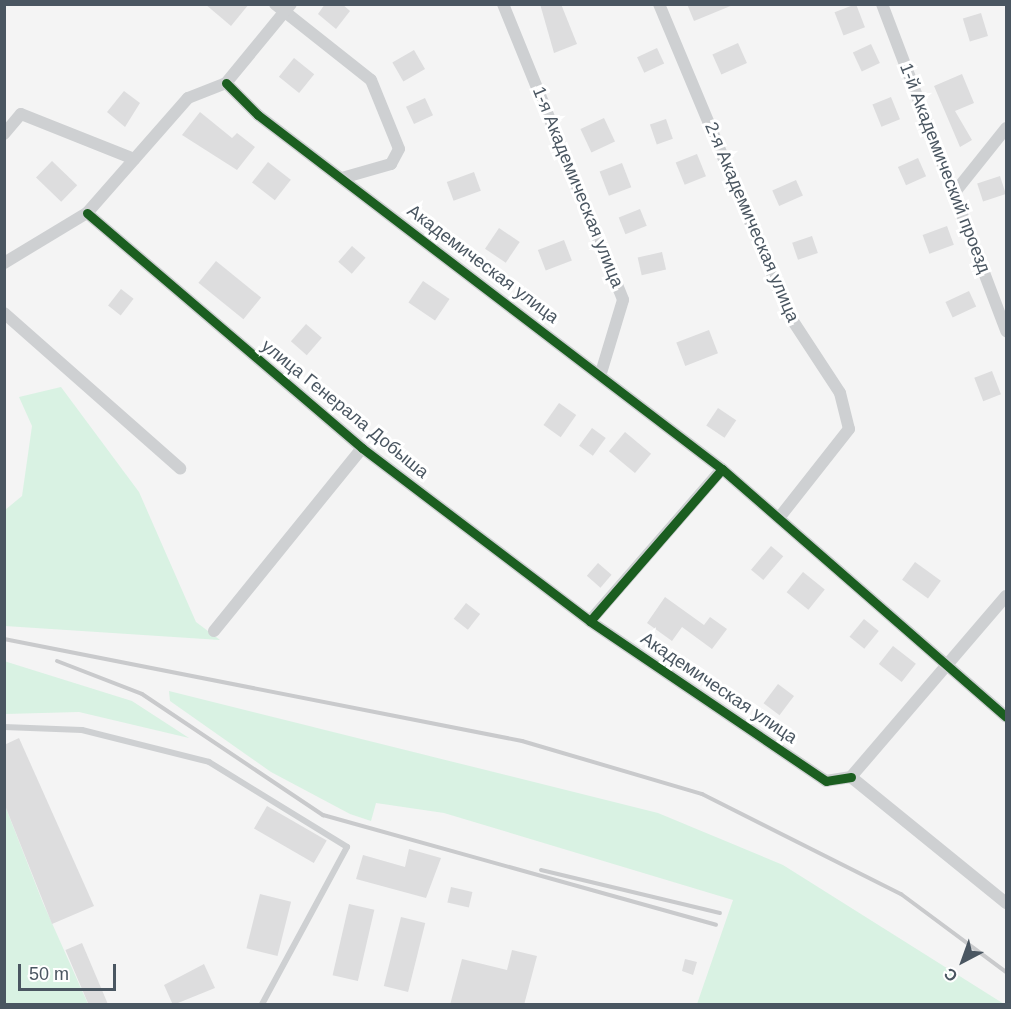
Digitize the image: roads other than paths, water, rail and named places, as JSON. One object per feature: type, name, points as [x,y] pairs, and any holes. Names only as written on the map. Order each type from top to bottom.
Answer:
[{"type":"street","name":"1-я Академическая улица","points":[[503,4],[623,300],[601,373]]},
{"type":"street","name":"2-я Академическая улица","points":[[659,4],[789,315],[840,393],[849,429],[779,518]]},
{"type":"street","name":"1-й Академический проезд","points":[[882,4],[1006,331]]},
{"type":"street","points":[[4,263],[87,213],[188,98],[226,83],[284,7],[371,80],[399,148],[391,164],[342,178]]},
{"type":"street","name":"Академическая улица","points":[[226,83],[342,178],[601,373],[722,469],[1006,717]]},
{"type":"street","points":[[4,135],[21,114],[134,159]]},
{"type":"street","points":[[955,192],[1006,128]]},
{"type":"street","name":"улица Генерала Добыша","points":[[87,213],[362,448],[590,621]]},
{"type":"street","points":[[4,313],[180,468]]},
{"type":"street","name":"улица Генерала Добыша","points":[[214,631],[362,448]]},
{"type":"street","points":[[590,621],[722,469]]},
{"type":"street","points":[[1006,596],[851,777],[1006,903]]},
{"type":"street","name":"Академическая улица","points":[[590,621],[826,781],[851,777]]},
{"type":"lane","points":[[4,727],[82,730],[208,762],[347,847],[262,1005]]},
{"type":"railway","points":[[4,639],[522,741],[702,794],[901,894],[1006,972]]},
{"type":"railway","points":[[57,661],[142,694],[323,815],[716,925]]},
{"type":"railway","points":[[541,870],[720,913]]}]
